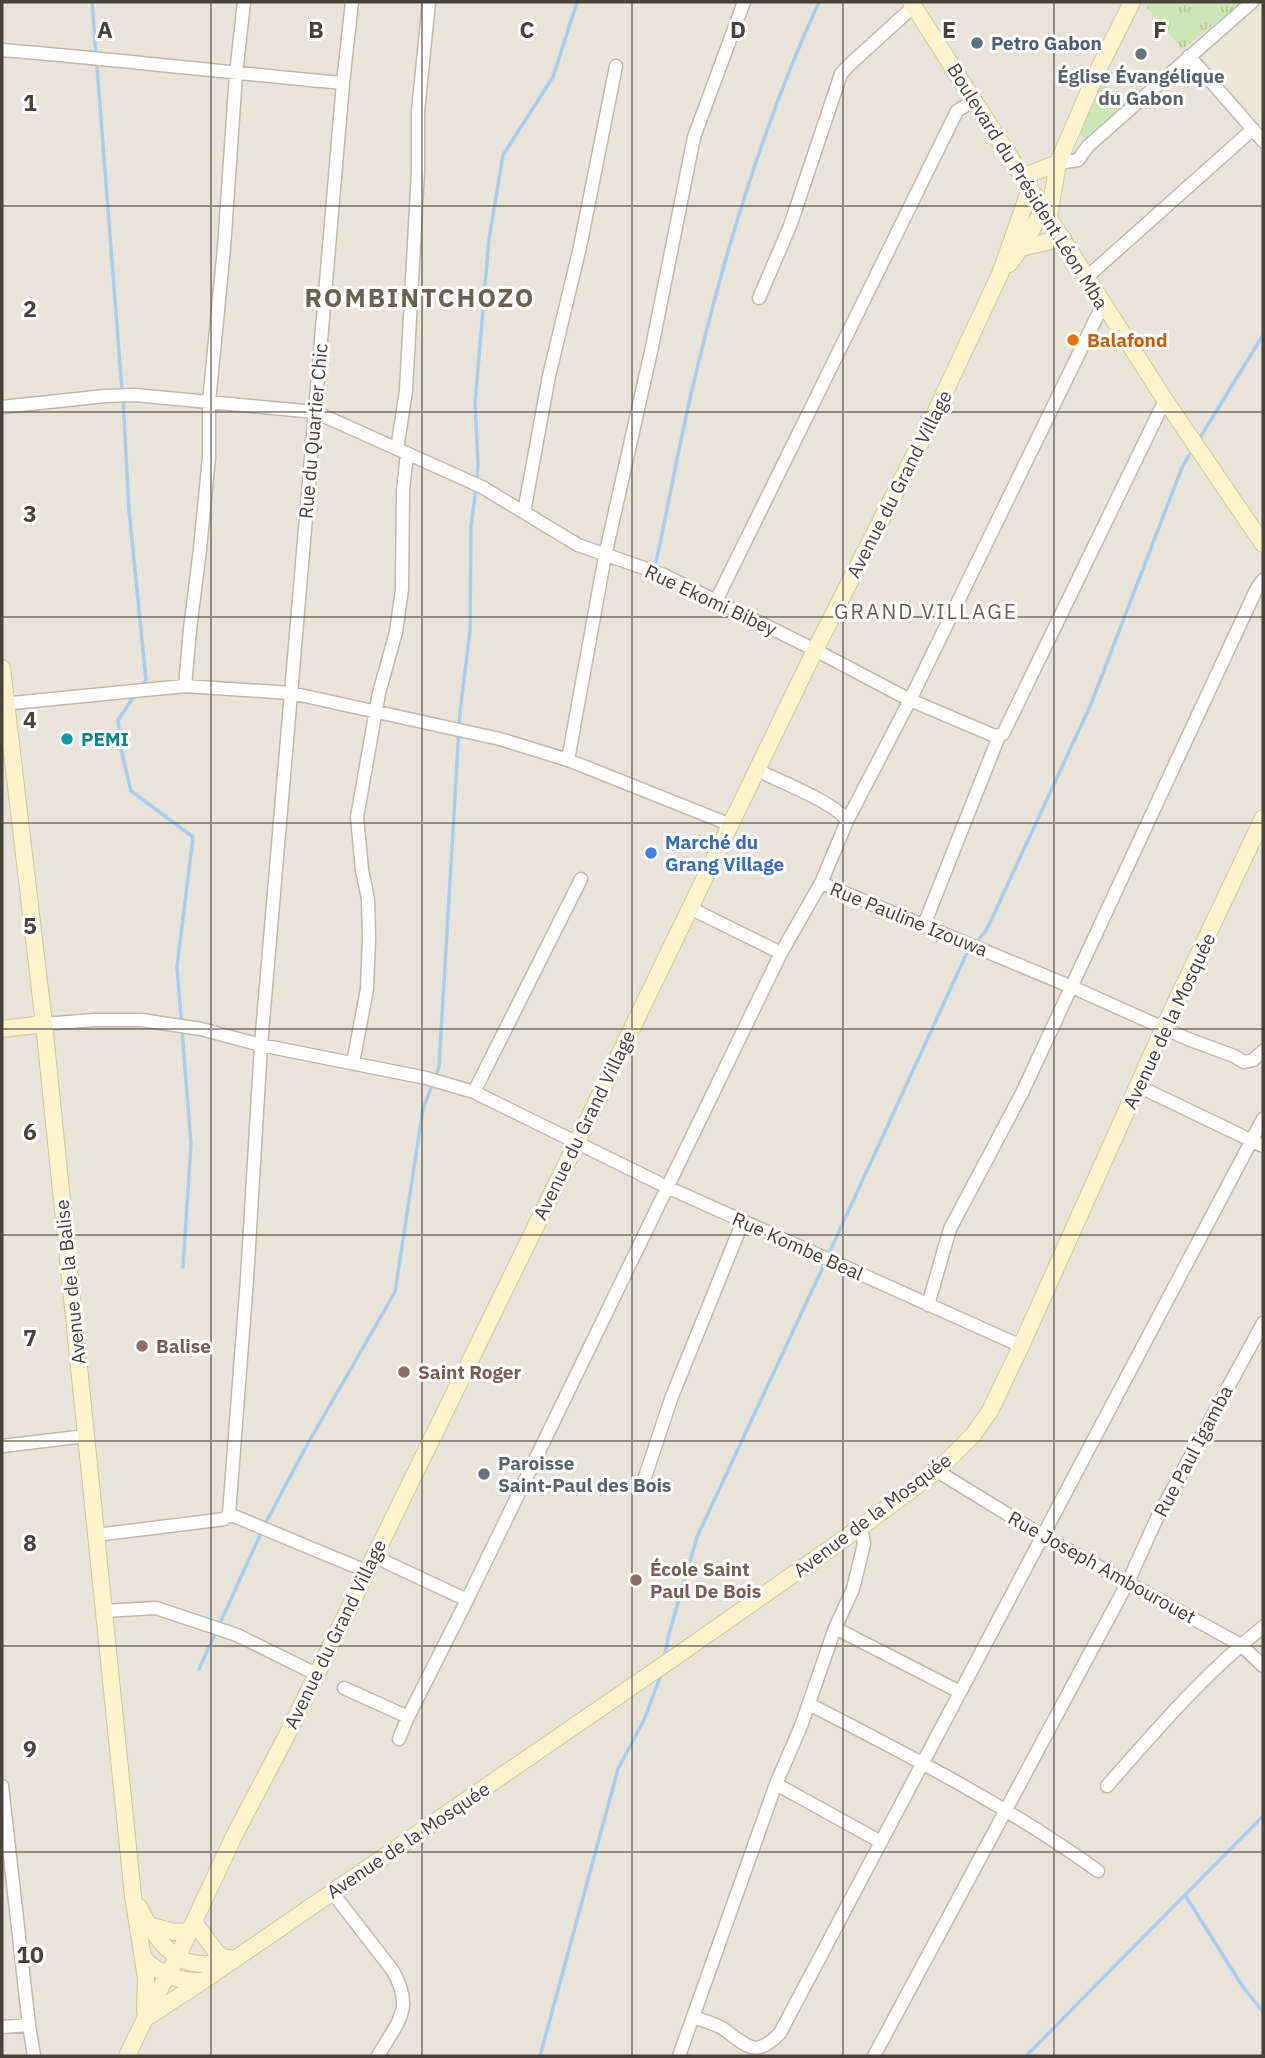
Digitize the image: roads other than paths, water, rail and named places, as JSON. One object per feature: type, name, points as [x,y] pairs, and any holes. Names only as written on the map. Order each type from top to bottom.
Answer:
[{"type":"street","points":[[186,686],[209,457],[209,402],[244,2]]},
{"type":"street","name":"Rue du Quartier Chic","points":[[229,1514],[261,1045],[352,2]]},
{"type":"street","points":[[353,1063],[367,989],[369,938],[368,900],[360,860],[358,817],[379,693],[396,632],[401,589],[402,451],[418,170],[418,111],[429,2]]},
{"type":"street","points":[[568,760],[605,556],[652,347],[694,137],[744,2]]},
{"type":"street","points":[[1000,274],[1047,212],[1058,163],[1097,72],[1132,2]]},
{"type":"street","points":[[1026,183],[1058,163],[1078,160],[1088,146],[1252,2]]},
{"type":"street","points":[[759,298],[790,226],[841,74],[913,4]]},
{"type":"street","name":"Boulevard du Président Léon Mba","points":[[913,4],[1103,304],[1263,544]]},
{"type":"street","points":[[2,50],[109,58],[236,74],[343,83]]},
{"type":"street","points":[[1189,56],[1263,141]]},
{"type":"street","points":[[524,512],[549,376],[580,247],[617,66]]},
{"type":"street","points":[[716,601],[957,111],[974,100]]},
{"type":"street","points":[[1087,277],[1253,129]]},
{"type":"street","name":"Avenue du Grand Village","points":[[127,2056],[816,650],[929,426],[1000,274],[1026,183]]},
{"type":"street","points":[[1021,248],[1063,238]]},
{"type":"street","points":[[821,883],[847,821],[910,699],[1103,304]]},
{"type":"street","name":"Rue Ekomi Bibey","points":[[2,407],[105,396],[135,396],[315,412],[482,487],[578,545],[664,575],[910,699],[989,735],[999,736]]},
{"type":"street","points":[[924,925],[999,736],[1003,734],[1166,400]]},
{"type":"street","points":[[928,1305],[950,1229],[1021,1093],[1263,580]]},
{"type":"street","name":"Avenue de la Balise","points":[[2,668],[4,704],[44,1024],[133,1896],[144,1958],[147,1994],[144,2020]]},
{"type":"street","points":[[4,704],[186,686],[291,693],[500,739],[568,760],[731,825]]},
{"type":"street","points":[[757,770],[831,807],[847,821]]},
{"type":"street","name":"Avenue de la Mosquée","points":[[144,2020],[659,1669],[861,1527],[937,1471],[973,1435],[990,1411],[1021,1346],[1164,1027],[1263,818]]},
{"type":"street","points":[[474,1092],[580,879]]},
{"type":"street","name":"Rue Pauline Izouwa","points":[[399,1739],[780,953],[821,883],[978,947],[1244,1062],[1254,1060],[1263,1051]]},
{"type":"street","points":[[690,908],[780,953]]},
{"type":"street","name":"Rue Kombe Beal","points":[[44,1024],[129,1020],[190,1028],[426,1078],[474,1092],[667,1187],[1021,1346]]},
{"type":"street","points":[[2,1029],[44,1024]]},
{"type":"street","points":[[1138,1086],[1257,1144]]},
{"type":"street","points":[[694,2017],[724,2029],[742,2045],[751,2049],[761,2048],[772,2042],[780,2033],[1043,1536],[1257,1144],[1263,1119]]},
{"type":"street","points":[[642,1486],[671,1399],[743,1221]]},
{"type":"street","name":"Rue Paul Igamba","points":[[874,2056],[1128,1582],[1157,1518],[1263,1323]]},
{"type":"street","points":[[2,1446],[86,1436]]},
{"type":"street","name":"Rue Joseph Ambourouet","points":[[937,1471],[1043,1536],[1241,1645],[1263,1666]]},
{"type":"street","points":[[96,1535],[224,1519],[229,1514],[366,1571]]},
{"type":"street","points":[[679,2056],[776,1784],[809,1704],[835,1628],[853,1589],[864,1544],[861,1527]]},
{"type":"street","points":[[373,1556],[467,1600]]},
{"type":"street","points":[[104,1611],[156,1608],[237,1635],[316,1674]]},
{"type":"street","points":[[1107,1786],[1178,1704],[1263,1627]]},
{"type":"street","points":[[835,1628],[960,1692]]},
{"type":"street","points":[[344,1688],[408,1717]]},
{"type":"street","points":[[809,1704],[922,1764],[1058,1842],[1098,1871]]},
{"type":"street","points":[[776,1784],[881,1842]]},
{"type":"street","points":[[2,1786],[5,1840],[34,2056]]},
{"type":"street","points":[[332,1892],[401,1985],[404,2005],[402,2012],[378,2056]]},
{"type":"street","points":[[133,1896],[148,1925],[177,1958],[208,1964],[233,1957]]},
{"type":"street","points":[[148,1925],[174,1932],[192,1927],[217,1953],[233,1957]]},
{"type":"street","points":[[144,1958],[159,1972],[168,1976],[203,1981]]},
{"type":"street","points":[[2,2028],[29,2025]]},
{"type":"waterway","points":[[92,2],[122,391]]},
{"type":"waterway","points":[[477,480],[475,403],[489,239],[503,155],[553,77],[577,2]]},
{"type":"waterway","points":[[656,562],[691,393],[735,229],[781,91],[819,2]]},
{"type":"waterway","points":[[1198,441],[1263,335]]},
{"type":"waterway","points":[[123,399],[129,510],[146,680],[141,686]]},
{"type":"waterway","points":[[976,943],[987,929],[1091,704],[1183,465],[1192,451]]},
{"type":"waterway","points":[[265,1524],[395,1292],[423,1109],[439,1067],[460,712],[470,631],[471,527],[476,487]]},
{"type":"waterway","points":[[135,695],[118,720],[121,749],[131,791],[193,837],[177,967],[191,1144],[183,1267]]},
{"type":"waterway","points":[[830,1251],[971,949]]},
{"type":"waterway","points":[[664,1658],[697,1537],[823,1267]]},
{"type":"waterway","points":[[199,1669],[262,1531]]},
{"type":"waterway","points":[[540,2056],[618,1769],[644,1720],[662,1672]]},
{"type":"waterway","points":[[1026,2056],[1263,1816]]},
{"type":"waterway","points":[[1185,1895],[1243,1987],[1263,2012]]},
{"type":"place","name":"Petro Gabon","points":[[977,43]]},
{"type":"place","name":"Église Évangélique du Gabon","points":[[1141,54]]},
{"type":"place","name":"Balafond","points":[[1073,340]]},
{"type":"place","name":"PEMI","points":[[67,739]]},
{"type":"place","name":"Marché du Grang Village","points":[[651,853]]},
{"type":"place","name":"Balise","points":[[142,1346]]},
{"type":"place","name":"Saint Roger","points":[[404,1372]]},
{"type":"place","name":"Paroisse Saint-Paul des Bois","points":[[484,1474]]},
{"type":"place","name":"École Saint Paul De Bois","points":[[636,1580]]},
{"type":"district","name":"ROMBINTCHOZO","points":[[420,298]]},
{"type":"district","name":"GRAND VILLAGE","points":[[926,612]]}]
